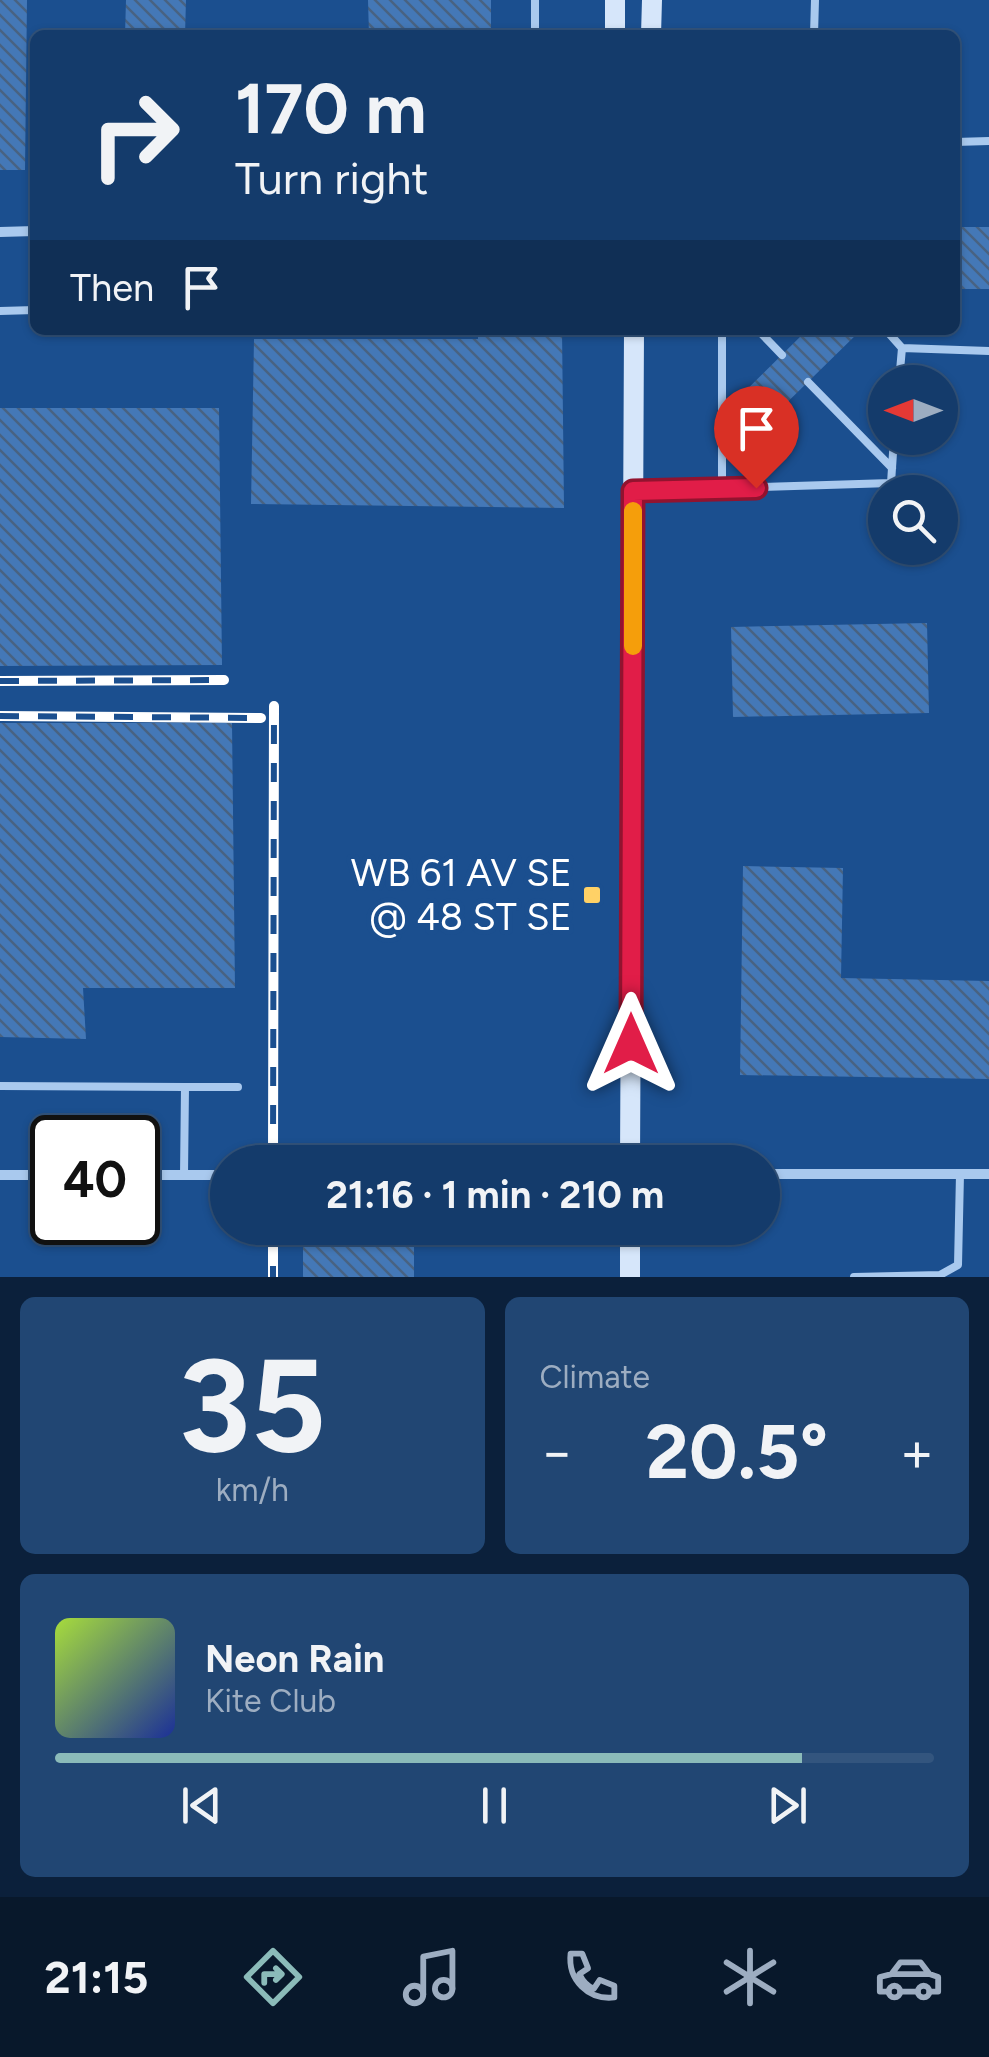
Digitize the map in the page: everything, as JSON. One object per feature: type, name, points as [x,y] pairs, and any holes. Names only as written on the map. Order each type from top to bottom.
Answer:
[{"type":"street","points":[[615,0],[615,30]]},
{"type":"street","points":[[651,30],[652,0]]},
{"type":"street","points":[[0,232],[30,231]]},
{"type":"street","points":[[630,1145],[634,335]]},
{"type":"street","points":[[0,1174],[30,1174]]},
{"type":"street","points":[[160,1174],[210,1174]]},
{"type":"street","points":[[780,1174],[989,1174]]},
{"type":"street","points":[[630,1245],[630,1277]]},
{"type":"lane","points":[[535,0],[536,30]]},
{"type":"lane","points":[[814,30],[815,0]]},
{"type":"lane","points":[[960,142],[989,141]]},
{"type":"lane","points":[[0,310],[30,310]]},
{"type":"lane","points":[[722,335],[722,488]]},
{"type":"lane","points":[[763,335],[782,355]]},
{"type":"lane","points":[[890,335],[902,348],[989,351]]},
{"type":"lane","points":[[900,365],[902,348]]},
{"type":"lane","points":[[808,382],[892,468]]},
{"type":"lane","points":[[633,491],[891,484],[893,455]]},
{"type":"lane","points":[[0,1086],[238,1087]]},
{"type":"lane","points":[[184,1174],[185,1087]]},
{"type":"lane","points":[[854,1277],[940,1276],[958,1264],[960,1174]]},
{"type":"building","points":[[0,0],[27,0],[25,170],[0,170]]},
{"type":"building","points":[[126,0],[186,0],[185,30],[125,30]]},
{"type":"building","points":[[368,0],[491,0],[491,30],[369,30]]},
{"type":"building","points":[[960,227],[989,227],[989,289],[960,289]]},
{"type":"building","points":[[478,335],[562,335],[564,508],[251,504],[254,339],[478,339]]},
{"type":"building","points":[[802,335],[856,335],[757,432],[731,405]]},
{"type":"building","points":[[0,408],[219,408],[222,665],[0,666]]},
{"type":"building","points":[[927,623],[929,713],[733,717],[731,627]]},
{"type":"building","points":[[0,723],[232,723],[235,988],[83,988],[86,1039],[0,1037]]},
{"type":"building","points":[[743,866],[843,868],[841,978],[989,981],[989,1079],[740,1075]]},
{"type":"building","points":[[303,1245],[414,1245],[414,1277],[303,1277]]},
{"type":"railway","points":[[0,681],[224,680]]},
{"type":"railway","points":[[273,1145],[274,706]]},
{"type":"railway","points":[[0,716],[261,718]]},
{"type":"railway","points":[[273,1245],[273,1277]]},
{"type":"slow traffic","points":[[633,511],[633,646]]},
{"type":"place","name":"WB 61 AV SE @ 48 ST SE","points":[[592,895]]},
{"type":"route","points":[[631,1044],[633,491],[756,488]]}]
